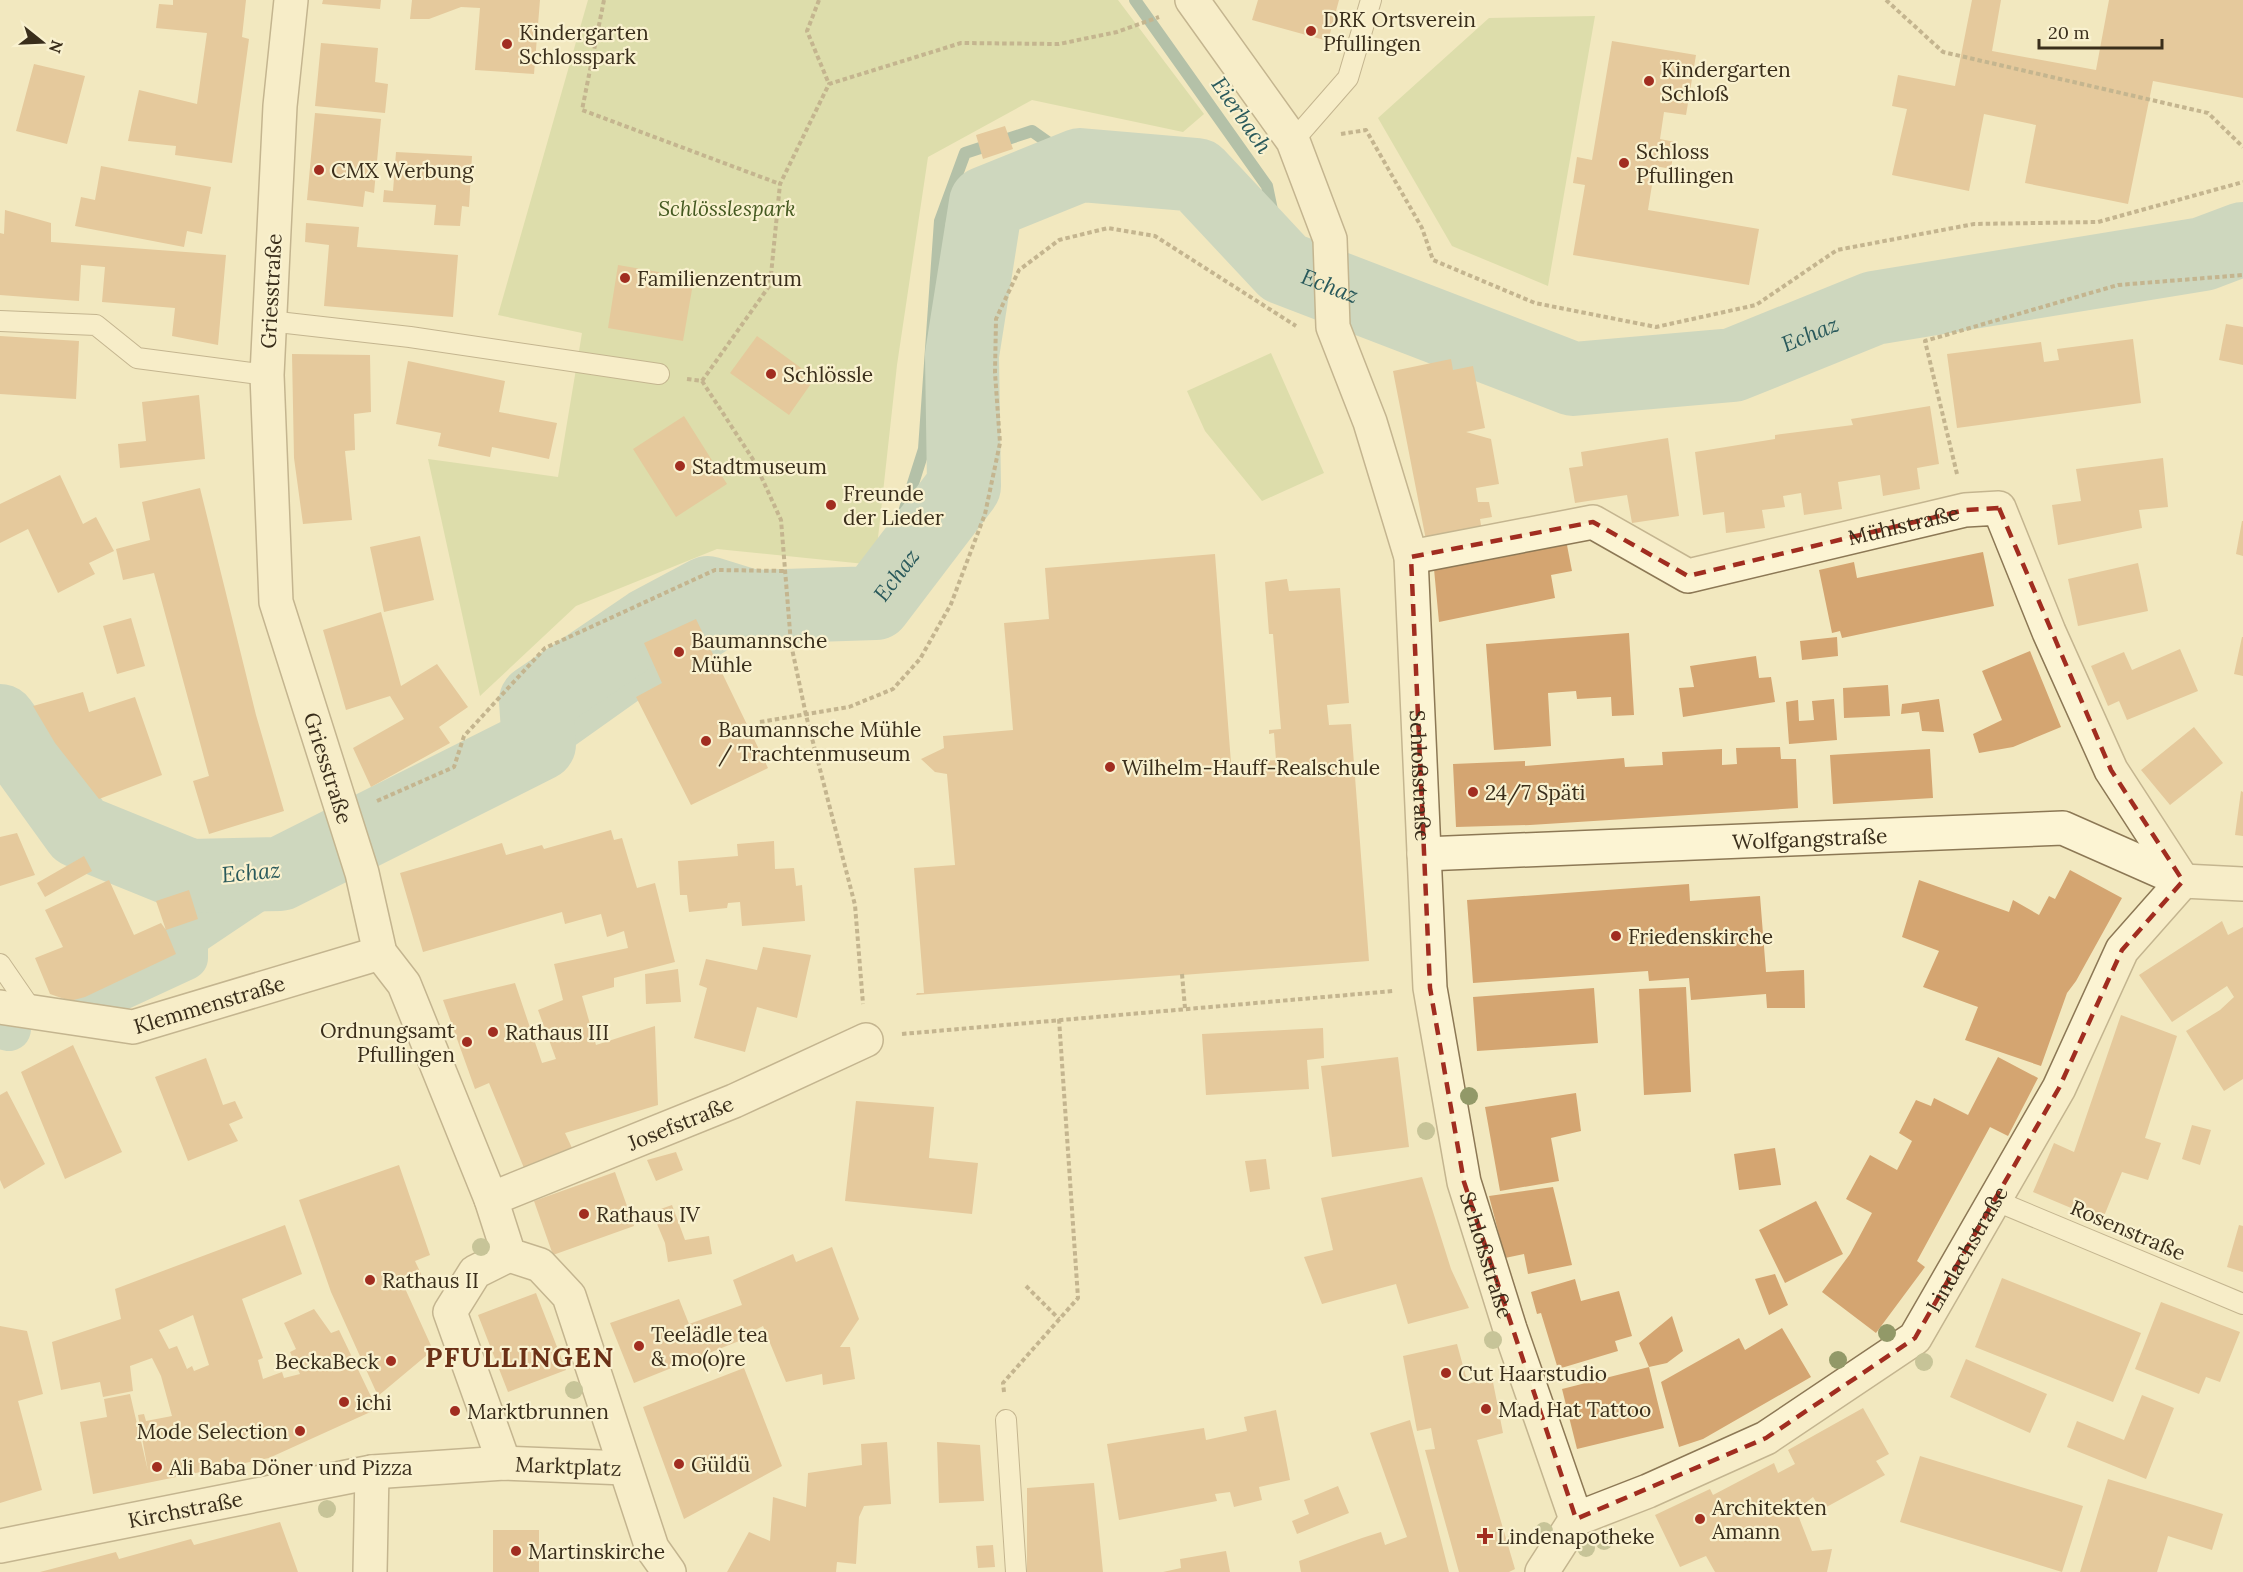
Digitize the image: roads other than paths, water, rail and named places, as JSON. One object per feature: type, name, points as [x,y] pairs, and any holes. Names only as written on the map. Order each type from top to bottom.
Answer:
[{"type":"street","name":"Griesstraße","points":[[291,0],[280,106],[267,375],[276,602],[342,816],[362,873],[380,953],[404,984],[491,1199],[509,1255]]},
{"type":"street","name":"Schloßstraße","points":[[1180,7],[1293,141],[1330,239],[1336,335],[1370,422],[1411,557],[1430,988],[1464,1182],[1510,1329],[1576,1519]]},
{"type":"street","name":"Mühlstraße","points":[[1411,557],[1593,522],[1688,576],[1965,510],[1999,508],[2049,632],[2111,770],[2183,881]]},
{"type":"street","name":"Wolfgangstraße","points":[[1424,854],[2063,828],[2183,881]]},
{"type":"street","points":[[2183,881],[2243,884]]},
{"type":"street","name":"Lindachstraße","points":[[1576,1519],[1648,1491],[1766,1437],[1915,1338],[2059,1088],[2121,950],[2183,881]]},
{"type":"street","name":"Klemmenstraße","points":[[0,1007],[133,1027],[380,953]]},
{"type":"street","name":"Josefstraße","points":[[491,1199],[734,1101],[866,1040]]},
{"type":"street","points":[[509,1255],[540,1265],[569,1296],[625,1468]]},
{"type":"street","name":"Marktplatz","points":[[504,1463],[450,1312],[475,1272],[509,1255]]},
{"type":"street","name":"Marktplatz","points":[[372,1472],[504,1463],[625,1468],[652,1548],[669,1572]]},
{"type":"street","points":[[370,1572],[372,1472]]},
{"type":"street","name":"Kirchstraße","points":[[0,1546],[372,1472]]},
{"type":"street","points":[[1542,1572],[1576,1519]]},
{"type":"lane","points":[[1293,141],[1348,78],[1371,0]]},
{"type":"lane","points":[[0,321],[96,325],[137,358],[267,375]]},
{"type":"lane","points":[[269,321],[410,337],[659,374]]},
{"type":"lane","points":[[0,964],[33,1012]]},
{"type":"lane","name":"Rosenstraße","points":[[1994,1200],[2243,1304]]},
{"type":"lane","points":[[1006,1420],[1016,1572]]},
{"type":"waterway","name":"Eierbach","points":[[1135,0],[1267,186],[1284,268]]},
{"type":"waterway","points":[[875,603],[924,449],[940,221],[965,153],[1032,131],[1080,165]]},
{"type":"waterway","name":"Echaz","points":[[0,721],[79,831],[190,876],[280,874],[539,744],[536,701],[648,625],[708,593],[753,607],[875,603],[964,486],[962,355],[986,203],[1080,165],[1197,175],[1284,268],[1573,379],[1733,365],[1874,308],[2203,254],[2243,239]]},
{"type":"waterway","name":"Echaz","points":[[704,639],[753,607]]},
{"type":"waterway","name":"Echaz","points":[[539,744],[653,663]]},
{"type":"waterway","points":[[91,1002],[186,958],[186,937],[280,874]]},
{"type":"waterway","points":[[0,1027],[9,1029]]},
{"type":"place","name":"DRK Ortsverein Pfullingen","points":[[1311,31]]},
{"type":"place","name":"Kindergarten Schlosspark","points":[[507,44]]},
{"type":"place","name":"Kindergarten Schloß","points":[[1649,81]]},
{"type":"place","name":"Schloss Pfullingen","points":[[1624,163]]},
{"type":"place","name":"CMX Werbung","points":[[319,170]]},
{"type":"place","name":"Familienzentrum","points":[[625,278]]},
{"type":"place","name":"Schlössle","points":[[771,374]]},
{"type":"place","name":"Stadtmuseum","points":[[680,466]]},
{"type":"place","name":"Freunde der Lieder","points":[[831,505]]},
{"type":"place","name":"Baumannsche Mühle","points":[[679,652]]},
{"type":"place","name":"Baumannsche Mühle / Trachtenmuseum","points":[[706,741]]},
{"type":"place","name":"Wilhelm-Hauff-Realschule","points":[[1110,767]]},
{"type":"place","name":"24/7 Späti","points":[[1473,792]]},
{"type":"place","name":"Friedenskirche","points":[[1616,936]]},
{"type":"place","name":"Rathaus III","points":[[493,1032]]},
{"type":"place","name":"Ordnungsamt Pfullingen","points":[[467,1042]]},
{"type":"place","name":"Rathaus IV","points":[[584,1214]]},
{"type":"place","name":"Rathaus II","points":[[370,1280]]},
{"type":"place","name":"Teelädle tea & mo(o)re","points":[[639,1346]]},
{"type":"place","name":"BeckaBeck","points":[[391,1361]]},
{"type":"place","name":"Cut Haarstudio","points":[[1446,1373]]},
{"type":"place","name":"ichi","points":[[344,1402]]},
{"type":"place","name":"Mad Hat Tattoo","points":[[1486,1409]]},
{"type":"place","name":"Marktbrunnen","points":[[455,1411]]},
{"type":"place","name":"Mode Selection","points":[[300,1431]]},
{"type":"place","name":"Güldü","points":[[679,1464]]},
{"type":"place","name":"Ali Baba Döner und Pizza","points":[[157,1467]]},
{"type":"place","name":"Architekten Amann","points":[[1700,1519]]},
{"type":"place","name":"Lindenapotheke","points":[[1485,1536]]},
{"type":"place","name":"Martinskirche","points":[[516,1551]]},
{"type":"district","name":"PFULLINGEN","points":[[520,1357]]},
{"type":"park label","name":"Schlösslespark","points":[[727,208]]}]
